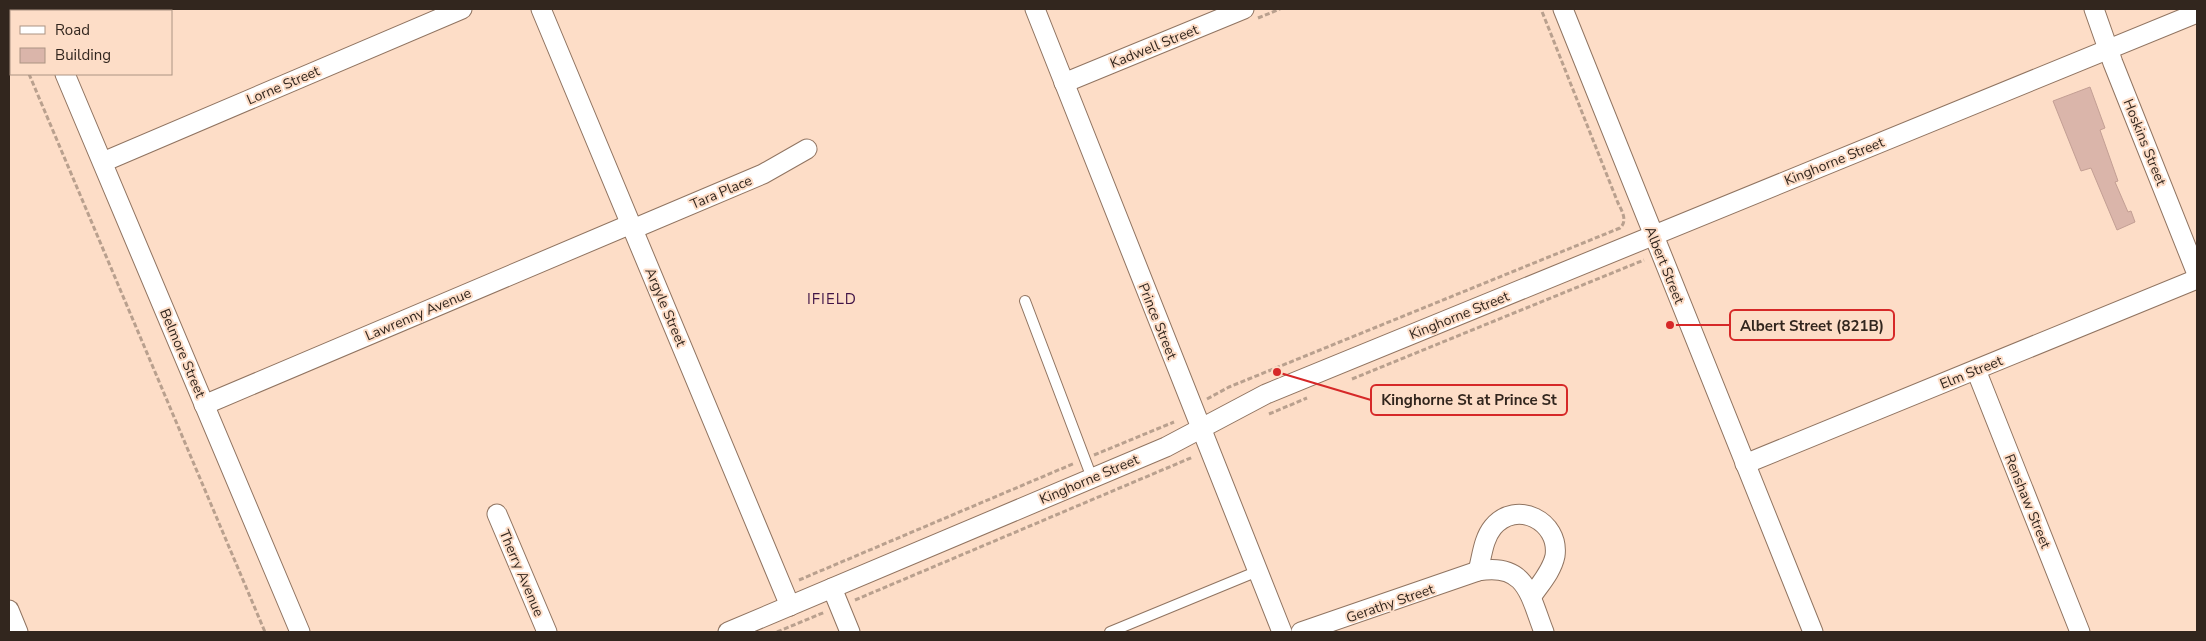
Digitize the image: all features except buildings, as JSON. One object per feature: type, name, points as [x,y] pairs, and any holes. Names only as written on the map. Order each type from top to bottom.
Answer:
[{"type":"street","name":"Lorne Street","points":[[103,162],[462,9]]},
{"type":"street","name":"Argyle Street","points":[[541,9],[790,606]]},
{"type":"street","name":"Prince Street","points":[[1035,9],[1282,632]]},
{"type":"street","name":"Kadwell Street","points":[[1064,83],[1244,9]]},
{"type":"street","name":"Albert Street","points":[[1563,9],[1813,632]]},
{"type":"street","name":"Hoskins Street","points":[[2094,9],[2197,274]]},
{"type":"street","name":"Kinghorne Street","points":[[728,632],[1201,430],[1266,394],[2197,13]]},
{"type":"street","name":"Belmore Street","points":[[65,75],[300,632]]},
{"type":"street","name":"Tara Place","points":[[632,226],[763,174],[807,149]]},
{"type":"street","name":"Lawrenny Avenue","points":[[204,404],[632,226]]},
{"type":"street","name":"Elm Street","points":[[1745,464],[2197,279]]},
{"type":"street","name":"Renshaw Street","points":[[1976,370],[2080,632]]},
{"type":"street","name":"Therry Avenue","points":[[497,514],[547,632]]},
{"type":"street","points":[[1478,571],[1489,533],[1501,520],[1520,514],[1538,519],[1550,531],[1554,539],[1554,558],[1546,577],[1532,596]]},
{"type":"street","name":"Gerathy Street","points":[[1301,632],[1478,571],[1502,569],[1511,573],[1527,587],[1544,632]]},
{"type":"street","points":[[832,588],[850,632]]},
{"type":"street","points":[[9,610],[18,632]]},
{"type":"lane","points":[[1025,301],[1092,478]]},
{"type":"lane","points":[[1110,632],[1258,571]]},
{"type":"path","points":[[1206,399],[1229,387],[1623,225],[1624,219],[1621,210],[1541,9]]},
{"type":"path","points":[[29,75],[265,632]]},
{"type":"path","points":[[1343,383],[1644,260]]},
{"type":"path","points":[[1266,415],[1316,394]]},
{"type":"path","points":[[799,580],[1180,419]]},
{"type":"path","points":[[852,601],[1193,457]]},
{"type":"path","points":[[777,632],[827,612]]},
{"type":"place","name":"Albert Street (821B)","points":[[1670,325]]},
{"type":"place","name":"Kinghorne St at Prince St","points":[[1277,372]]},
{"type":"district","name":"IFIELD","points":[[832,299]]}]
